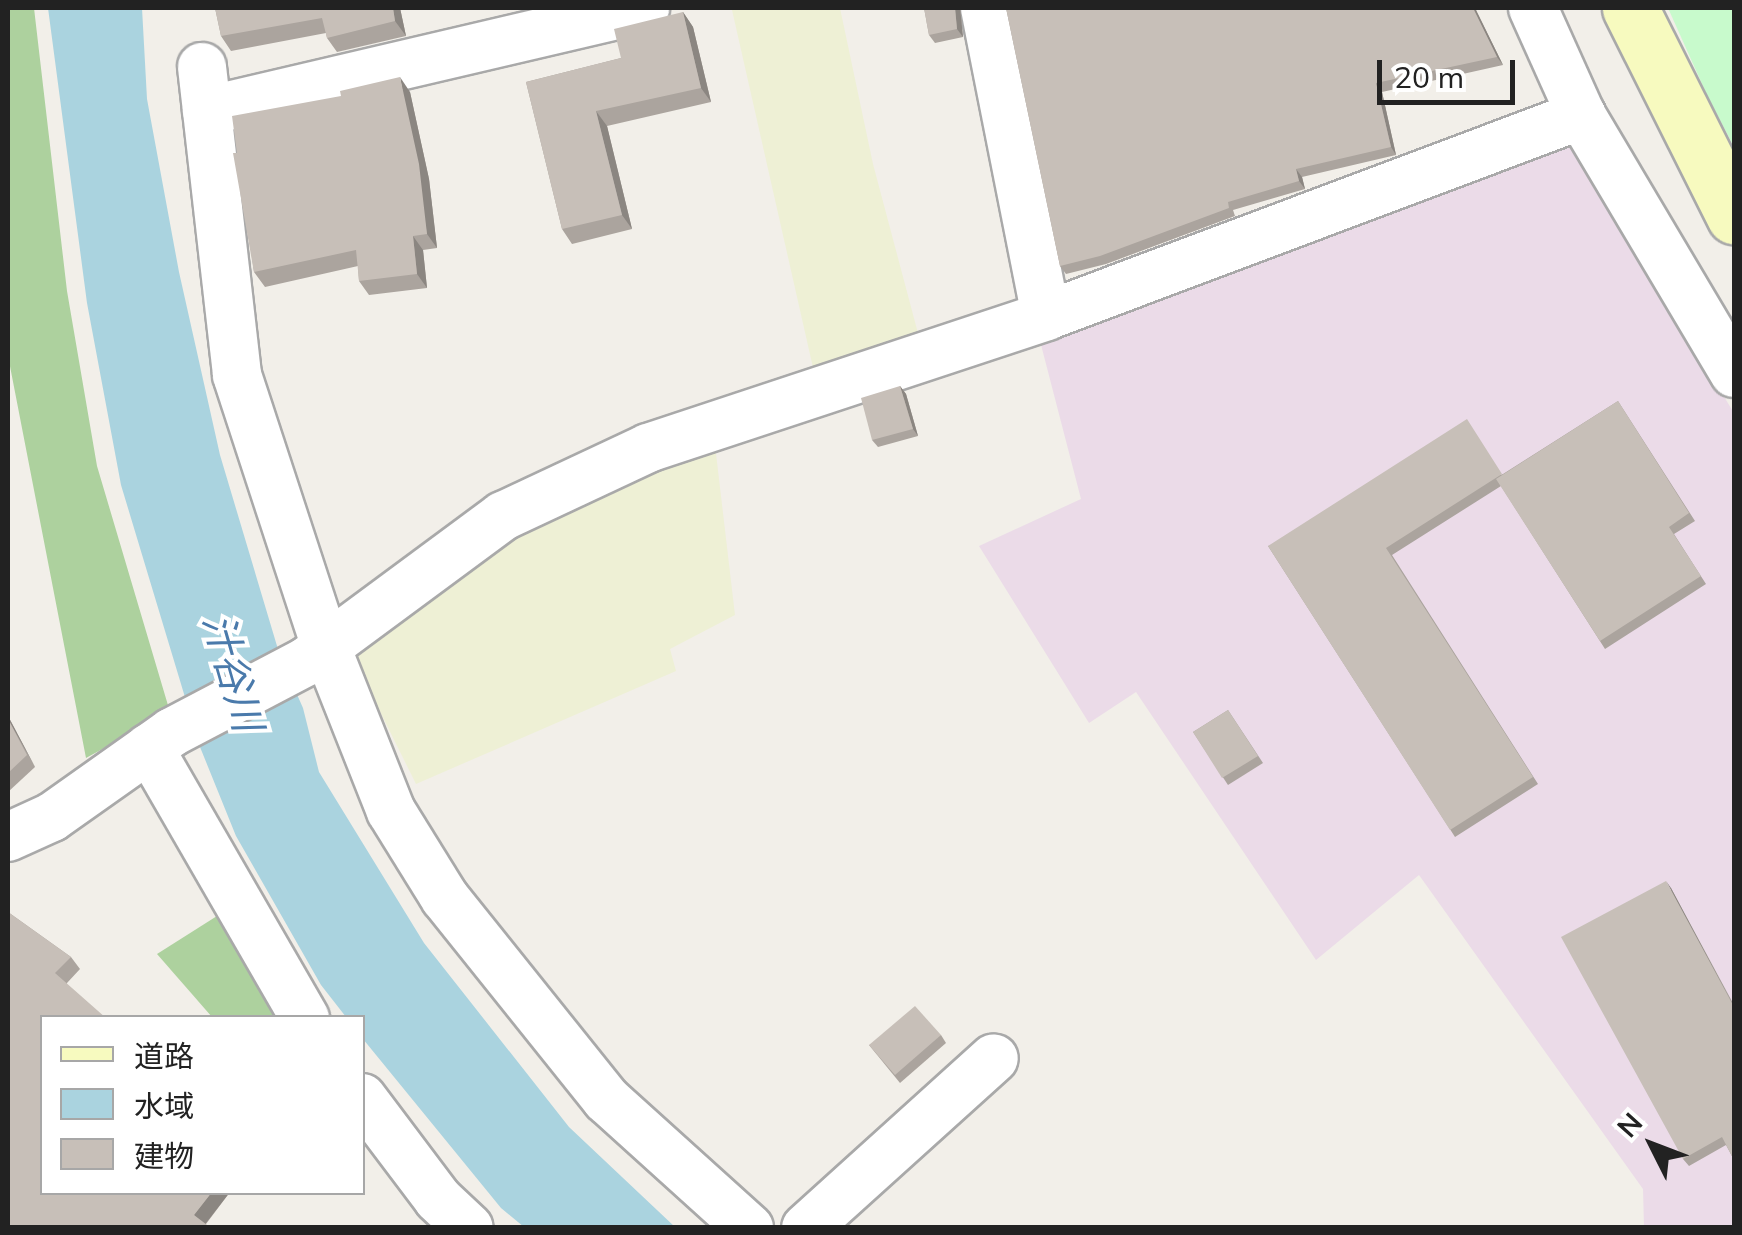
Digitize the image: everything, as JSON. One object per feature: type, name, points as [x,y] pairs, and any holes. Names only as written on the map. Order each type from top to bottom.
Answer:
[{"type":"street","points":[[645,8],[204,89],[236,375],[316,654],[391,811],[446,898],[606,1099],[749,1228]]},
{"type":"street","points":[[985,8],[1046,316]]},
{"type":"street","points":[[1533,8],[1581,115],[1734,373]]},
{"type":"street","points":[[1630,8],[1734,216]]},
{"type":"street","points":[[8,837],[52,817],[160,740],[316,654],[503,516],[630,457],[1046,316],[1581,115]]},
{"type":"street","points":[[160,740],[302,1015]]},
{"type":"street","points":[[806,1228],[994,1058]]},
{"type":"street","points":[[365,1102],[438,1199],[469,1228]]},
{"type":"shaded area","points":[[1564,135],[1734,413],[1734,1227],[1644,1227],[1643,1189],[1419,875],[1316,960],[1136,692],[1089,723],[979,546],[1081,499],[1039,337]]},
{"type":"green space","points":[[8,8],[34,8],[67,291],[97,466],[170,712],[86,758],[8,356]]},
{"type":"green space","points":[[840,8],[873,164],[919,337],[814,372],[732,10]]},
{"type":"green space","points":[[1668,8],[1734,8],[1734,147],[1707,95]]},
{"type":"green space","points":[[715,445],[735,615],[670,649],[676,671],[416,784],[350,651],[534,520]]},
{"type":"green space","points":[[217,916],[283,1015],[210,1015],[157,954]]},
{"type":"water","name":"汁谷川","points":[[48,8],[142,8],[147,99],[179,272],[220,455],[280,656],[303,708],[319,772],[424,943],[569,1127],[675,1227],[524,1227],[501,1208],[365,1041],[365,1015],[344,1015],[321,985],[236,836],[200,747],[121,485],[87,303]]},
{"type":"building","points":[[215,8],[393,8],[395,21],[327,38],[322,18],[221,36]]},
{"type":"building","points":[[924,8],[955,8],[957,29],[929,35]]},
{"type":"building","points":[[1006,8],[1473,8],[1497,57],[1376,83],[1391,147],[1296,169],[1299,181],[1228,202],[1229,208],[1100,256],[1060,266]]},
{"type":"building","points":[[683,12],[701,88],[596,111],[622,215],[562,229],[526,82],[621,58],[614,29]]},
{"type":"building","points":[[400,77],[419,164],[427,234],[413,236],[417,274],[359,281],[356,250],[254,272],[233,153],[237,153],[232,116],[341,96],[340,91]]},
{"type":"building","points":[[900,386],[913,429],[872,440],[861,398]]},
{"type":"building","points":[[1618,401],[1689,513],[1669,527],[1701,576],[1600,641],[1496,479]]},
{"type":"building","points":[[1467,419],[1502,474],[1386,548],[1533,777],[1450,830],[1268,546]]},
{"type":"building","points":[[1228,710],[1258,756],[1222,778],[1193,732]]},
{"type":"building","points":[[8,719],[27,755],[8,773]]},
{"type":"building","points":[[1666,881],[1734,1007],[1734,1160],[1722,1137],[1683,1159],[1561,937]]},
{"type":"building","points":[[8,912],[71,957],[55,973],[103,1015],[40,1015],[40,1195],[210,1195],[194,1215],[211,1228],[8,1228]]},
{"type":"building","points":[[915,1006],[941,1035],[895,1075],[869,1045]]}]
